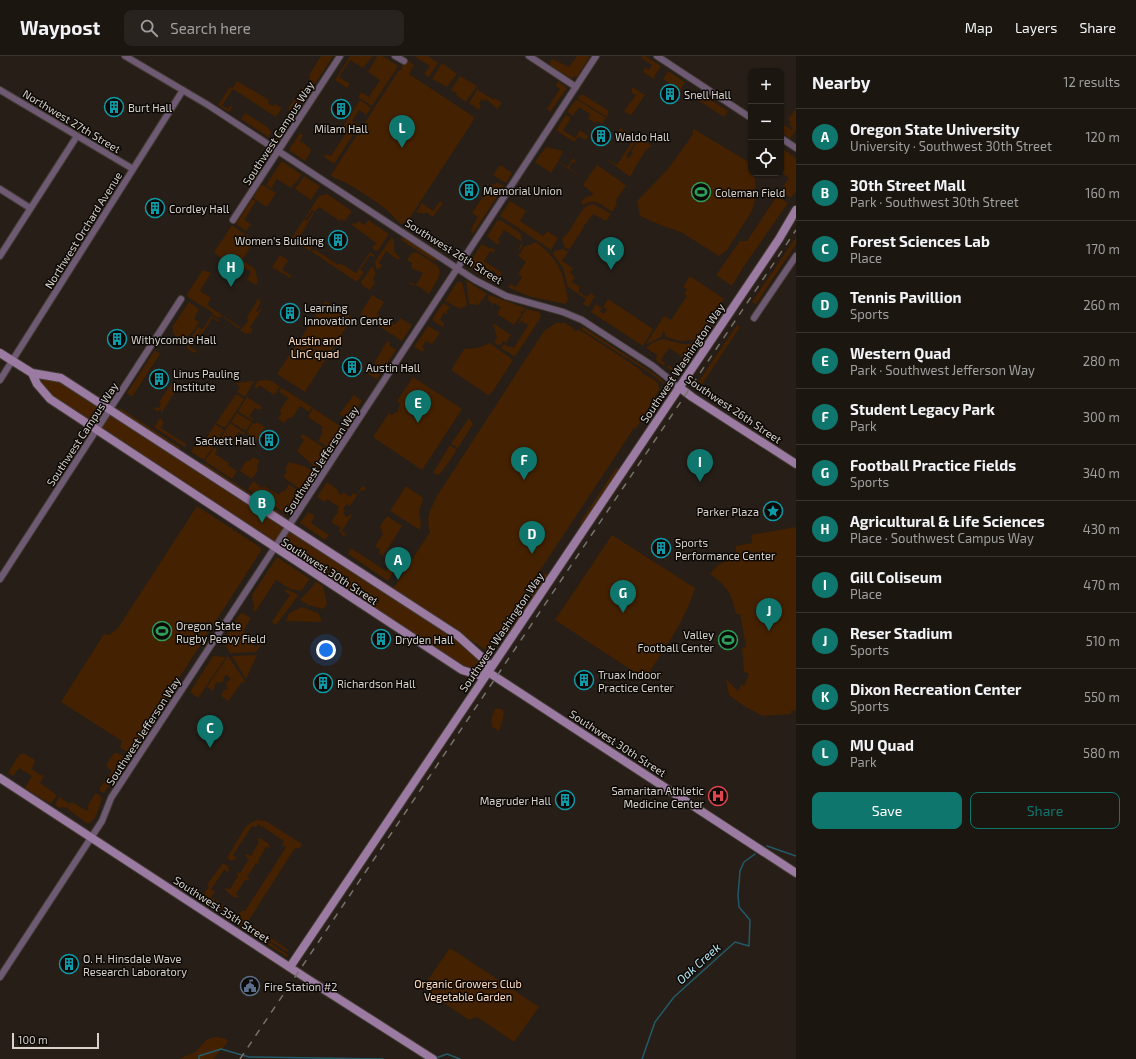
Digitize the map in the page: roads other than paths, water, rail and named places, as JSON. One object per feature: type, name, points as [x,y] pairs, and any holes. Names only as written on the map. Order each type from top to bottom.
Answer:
[{"type":"street","name":"Southwest 26th Street","points":[[125,56],[183,90],[492,289],[506,296],[563,312],[582,320],[653,366],[692,398],[796,464]]},
{"type":"street","name":"Southwest Campus Way","points":[[233,220],[340,56]]},
{"type":"street","points":[[396,56],[404,61]]},
{"type":"street","points":[[529,56],[576,87]]},
{"type":"street","name":"Southwest Jefferson Way","points":[[0,977],[102,821],[111,798],[596,56]]},
{"type":"street","points":[[657,56],[748,116]]},
{"type":"street","name":"Northwest 27th Street","points":[[0,90],[133,169]]},
{"type":"street","name":"Northwest Orchard Avenue","points":[[0,380],[183,90]]},
{"type":"street","points":[[0,256],[77,136]]},
{"type":"street","points":[[784,140],[796,148]]},
{"type":"street","points":[[0,189],[30,208]]},
{"type":"street","name":"Southwest Washington Way","points":[[290,967],[779,239],[796,210]]},
{"type":"street","points":[[754,318],[796,256]]},
{"type":"street","name":"Southwest Campus Way","points":[[0,579],[181,299]]},
{"type":"street","name":"Southwest 30th Street","points":[[0,353],[32,373],[60,378],[110,408],[457,636],[487,662],[488,672]]},
{"type":"street","name":"Southwest 30th Street","points":[[32,373],[37,384],[50,399],[275,548],[462,670],[478,675],[488,672],[796,873]]},
{"type":"street","name":"Southwest 35th Street","points":[[0,778],[431,1058]]},
{"type":"waterway","name":"Oak Creek","points":[[767,846],[796,856]]},
{"type":"waterway","name":"Oak Creek","points":[[642,1059],[655,1022],[674,997],[735,942],[749,946],[750,920],[739,907],[738,895],[740,871],[744,862],[755,854]]},
{"type":"waterway","name":"Oak Creek","points":[[199,1059],[199,1056],[221,1049],[249,1057],[383,1059]]},
{"type":"waterway","name":"Oak Creek","points":[[436,1058],[447,1054],[460,1059]]},
{"type":"railway","points":[[240,1059],[796,230]]},
{"type":"place","name":"Snell Hall","points":[[670,94]]},
{"type":"place","name":"Burt Hall","points":[[114,107]]},
{"type":"place","name":"Milam Hall","points":[[341,109]]},
{"type":"place","name":"Waldo Hall","points":[[601,136]]},
{"type":"place","name":"MU Quad","points":[[402,148]]},
{"type":"place","name":"Memorial Union","points":[[469,190]]},
{"type":"place","name":"Coleman Field","points":[[701,192]]},
{"type":"place","name":"Cordley Hall","points":[[155,208]]},
{"type":"place","name":"Women's Building","points":[[338,240]]},
{"type":"place","name":"Dixon Recreation Center","points":[[611,270]]},
{"type":"place","name":"Agricultural & Life Sciences","points":[[231,287]]},
{"type":"place","name":"Learning Innovation Center","points":[[290,313]]},
{"type":"place","name":"Withycombe Hall","points":[[117,339]]},
{"type":"place","name":"Austin Hall","points":[[352,367]]},
{"type":"place","name":"Linus Pauling Institute","points":[[159,379]]},
{"type":"place","name":"Western Quad","points":[[418,423]]},
{"type":"place","name":"Sackett Hall","points":[[269,440]]},
{"type":"place","name":"Student Legacy Park","points":[[524,480]]},
{"type":"place","name":"Gill Coliseum","points":[[700,482]]},
{"type":"place","name":"Parker Plaza","points":[[773,511]]},
{"type":"place","name":"30th Street Mall","points":[[262,523]]},
{"type":"place","name":"Sports Performance Center","points":[[661,548]]},
{"type":"place","name":"Tennis Pavillion","points":[[532,554]]},
{"type":"place","name":"Oregon State University","points":[[398,580]]},
{"type":"place","name":"Football Practice Fields","points":[[623,613]]},
{"type":"place","name":"Oregon State Rugby Peavy Field","points":[[162,631]]},
{"type":"place","name":"Reser Stadium","points":[[769,631]]},
{"type":"place","name":"Dryden Hall","points":[[381,639]]},
{"type":"place","name":"Valley Football Center","points":[[728,640]]},
{"type":"place","name":"Truax Indoor Practice Center","points":[[584,680]]},
{"type":"place","name":"Richardson Hall","points":[[323,683]]},
{"type":"place","name":"Forest Sciences Lab","points":[[210,748]]},
{"type":"place","name":"Samaritan Athletic Medicine Center","points":[[718,796]]},
{"type":"place","name":"Magruder Hall","points":[[565,800]]},
{"type":"place","name":"O. H. Hinsdale Wave Research Laboratory","points":[[69,964]]},
{"type":"place","name":"Fire Station #2","points":[[250,986]]},
{"type":"park label","name":"Austin and LInC quad","points":[[315,346]]},
{"type":"park label","name":"Organic Growers Club Vegetable Garden","points":[[468,989]]}]
